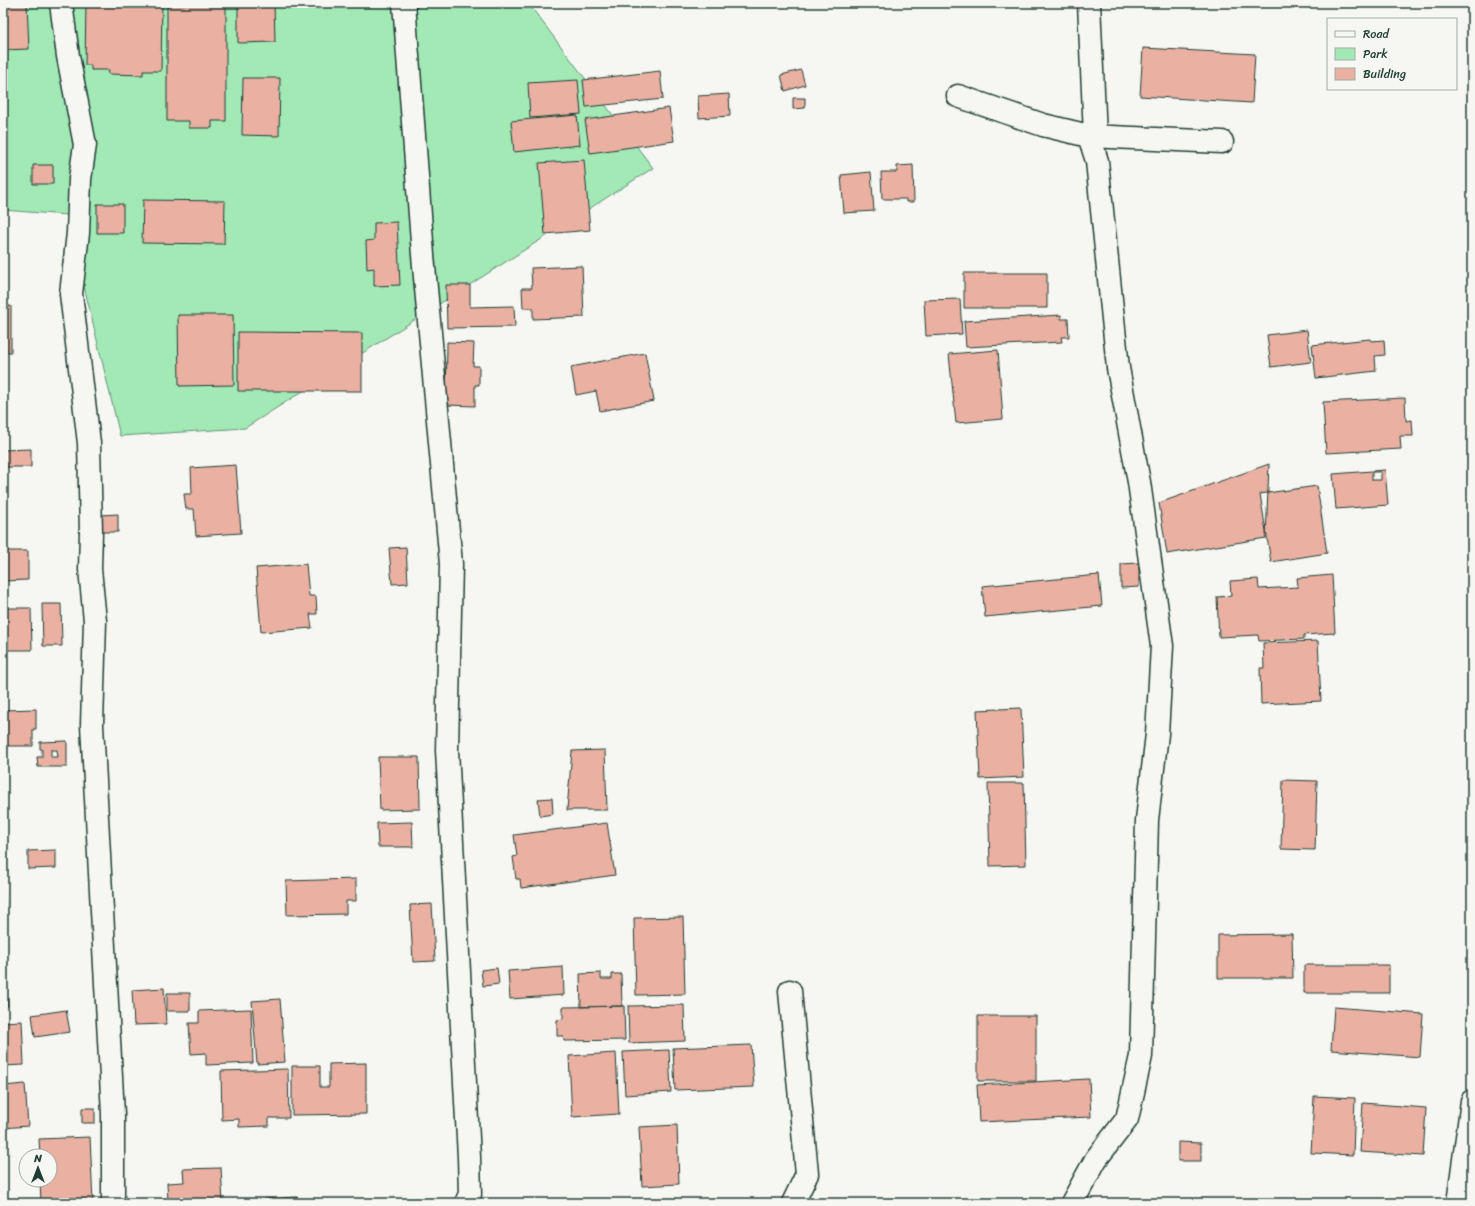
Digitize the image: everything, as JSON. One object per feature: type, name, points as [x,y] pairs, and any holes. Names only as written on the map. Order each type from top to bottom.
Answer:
[{"type":"street","points":[[61,3],[68,56],[85,144],[80,179],[78,233],[71,294],[89,443],[91,532],[90,569],[95,621],[92,725],[113,1114],[113,1203]]},
{"type":"street","points":[[404,3],[423,255],[451,564],[447,750],[469,1157],[470,1194],[466,1203]]},
{"type":"street","points":[[1072,1203],[1096,1159],[1127,1119],[1141,1056],[1147,820],[1157,734],[1162,646],[1139,482],[1118,368],[1097,161],[1092,136],[1089,3]]},
{"type":"street","points":[[958,96],[1043,126],[1092,136],[1222,142]]},
{"type":"street","points":[[790,991],[807,1174],[793,1203]]},
{"type":"street","points":[[1458,1203],[1472,1101]]},
{"type":"green space","points":[[3,3],[528,3],[653,168],[245,428],[120,436],[67,215],[3,210]]},
{"type":"building","points":[[3,3],[27,3],[29,49],[3,50]]},
{"type":"building","points":[[86,3],[162,3],[161,71],[143,71],[143,75],[108,74],[109,70],[91,70],[91,65],[85,65]]},
{"type":"building","points":[[167,3],[226,3],[226,121],[212,121],[212,128],[189,128],[189,121],[167,121]]},
{"type":"building","points":[[238,3],[274,3],[275,42],[238,43]]},
{"type":"building","points":[[1143,48],[1255,54],[1252,103],[1140,96]]},
{"type":"building","points":[[801,70],[805,85],[785,91],[781,75]]},
{"type":"building","points":[[660,71],[663,99],[586,107],[583,80]]},
{"type":"building","points":[[243,78],[280,78],[279,136],[242,135]]},
{"type":"building","points":[[578,80],[581,114],[530,118],[528,83]]},
{"type":"building","points":[[729,94],[730,116],[699,118],[698,96]]},
{"type":"building","points":[[793,98],[805,98],[805,108],[793,109]]},
{"type":"building","points":[[669,108],[674,141],[590,153],[585,120]]},
{"type":"building","points":[[577,115],[580,145],[514,152],[511,121]]},
{"type":"building","points":[[584,160],[590,230],[545,234],[539,163]]},
{"type":"building","points":[[33,165],[53,165],[53,184],[33,184]]},
{"type":"building","points":[[913,165],[914,202],[906,202],[906,199],[882,199],[881,172],[897,172],[897,166]]},
{"type":"building","points":[[871,172],[874,211],[844,213],[841,175]]},
{"type":"building","points":[[143,200],[225,201],[224,244],[142,243]]},
{"type":"building","points":[[97,204],[123,204],[123,233],[97,233]]},
{"type":"building","points":[[397,222],[400,285],[374,286],[374,268],[367,269],[366,241],[374,240],[374,223]]},
{"type":"building","points":[[582,266],[584,317],[533,319],[533,308],[523,308],[522,288],[532,288],[531,268]]},
{"type":"building","points":[[964,273],[1047,273],[1047,308],[964,308]]},
{"type":"building","points":[[446,285],[470,285],[470,307],[514,306],[515,327],[447,328]]},
{"type":"building","points":[[960,299],[962,334],[926,336],[924,300]]},
{"type":"building","points":[[3,306],[11,306],[11,352],[3,352]]},
{"type":"building","points":[[178,315],[233,315],[234,385],[179,386]]},
{"type":"building","points":[[1061,315],[1061,319],[1068,319],[1069,337],[1061,337],[1062,342],[966,347],[964,321]]},
{"type":"building","points":[[1307,330],[1311,362],[1271,367],[1267,335]]},
{"type":"building","points":[[238,332],[362,333],[362,391],[238,391]]},
{"type":"building","points":[[1370,339],[1371,341],[1384,340],[1385,355],[1375,356],[1376,371],[1316,378],[1312,345]]},
{"type":"building","points":[[447,342],[474,343],[473,366],[479,366],[479,385],[475,385],[475,406],[446,405]]},
{"type":"building","points":[[998,350],[1003,419],[956,423],[949,354]]},
{"type":"building","points":[[645,353],[654,401],[600,411],[596,391],[576,395],[571,367]]},
{"type":"building","points":[[1405,398],[1406,421],[1412,420],[1413,436],[1400,436],[1401,449],[1326,453],[1323,402]]},
{"type":"building","points":[[31,449],[31,467],[3,467],[3,450]]},
{"type":"building","points":[[1269,464],[1266,538],[1167,554],[1159,503]]},
{"type":"building","points":[[236,465],[241,533],[196,536],[194,509],[186,509],[184,494],[192,494],[191,468]]},
{"type":"building","points":[[1385,470],[1388,505],[1336,509],[1333,474]],"holes":[[[1372,472],[1381,472],[1381,480],[1372,480]]]},
{"type":"building","points":[[1317,486],[1327,553],[1271,562],[1260,494]]},
{"type":"building","points":[[118,514],[118,532],[102,532],[101,515]]},
{"type":"building","points":[[406,547],[408,583],[392,584],[389,548]]},
{"type":"building","points":[[3,551],[28,551],[28,580],[3,581]]},
{"type":"building","points":[[1139,563],[1139,587],[1121,588],[1121,564]]},
{"type":"building","points":[[306,564],[309,596],[316,596],[317,614],[310,614],[312,628],[261,632],[256,568]]},
{"type":"building","points":[[1099,575],[1102,606],[985,617],[982,586]]},
{"type":"building","points":[[1332,575],[1335,633],[1304,635],[1304,639],[1259,641],[1258,635],[1219,637],[1217,597],[1231,596],[1230,581],[1258,579],[1259,589],[1298,587],[1297,578]]},
{"type":"building","points":[[42,604],[61,604],[62,646],[43,646]]},
{"type":"building","points":[[3,608],[31,608],[32,650],[3,650]]},
{"type":"building","points":[[1318,641],[1321,701],[1261,704],[1260,668],[1264,668],[1263,643]]},
{"type":"building","points":[[1021,708],[1024,777],[980,779],[977,710]]},
{"type":"building","points":[[36,709],[36,729],[33,729],[33,746],[3,746],[3,710]]},
{"type":"building","points":[[67,741],[67,767],[38,767],[37,757],[42,757],[40,742]],"holes":[[[51,750],[57,750],[58,757],[51,757]]]},
{"type":"building","points":[[605,750],[607,810],[567,810],[572,751]]},
{"type":"building","points":[[378,757],[419,757],[420,809],[380,810]]},
{"type":"building","points":[[1283,780],[1317,781],[1315,850],[1281,849]]},
{"type":"building","points":[[988,783],[1024,783],[1026,865],[990,866]]},
{"type":"building","points":[[552,798],[553,814],[540,816],[538,799]]},
{"type":"building","points":[[412,822],[413,847],[378,847],[377,823]]},
{"type":"building","points":[[607,823],[615,875],[521,888],[520,879],[516,879],[513,857],[517,856],[514,835]]},
{"type":"building","points":[[56,850],[56,868],[28,869],[28,851]]},
{"type":"building","points":[[3,854],[6,925],[3,925]]},
{"type":"building","points":[[356,879],[356,901],[346,901],[346,914],[287,915],[286,881]]},
{"type":"building","points":[[432,904],[435,961],[413,962],[410,905]]},
{"type":"building","points":[[683,917],[685,994],[636,995],[634,918]]},
{"type":"building","points":[[1292,934],[1293,978],[1218,978],[1218,935]]},
{"type":"building","points":[[3,957],[8,1006],[3,1007]]},
{"type":"building","points":[[1304,965],[1389,965],[1389,993],[1304,993]]},
{"type":"building","points":[[563,967],[564,995],[510,999],[508,971]]},
{"type":"building","points":[[497,968],[499,984],[483,986],[481,970]]},
{"type":"building","points":[[601,973],[601,979],[612,979],[612,974],[621,974],[622,1006],[581,1007],[580,974]]},
{"type":"building","points":[[164,988],[166,1024],[134,1025],[132,990]]},
{"type":"building","points":[[167,993],[190,993],[190,1011],[167,1011]]},
{"type":"building","points":[[280,999],[285,1062],[257,1064],[252,1001]]},
{"type":"building","points":[[684,1005],[685,1041],[629,1043],[628,1006]]},
{"type":"building","points":[[624,1006],[625,1040],[564,1041],[563,1036],[557,1036],[557,1020],[563,1019],[563,1007]]},
{"type":"building","points":[[1334,1007],[1423,1014],[1420,1057],[1331,1050]]},
{"type":"building","points":[[251,1009],[253,1063],[206,1065],[206,1053],[191,1054],[189,1023],[199,1023],[199,1011]]},
{"type":"building","points":[[66,1010],[70,1032],[35,1037],[32,1015]]},
{"type":"building","points":[[978,1016],[1036,1016],[1036,1081],[978,1081]]},
{"type":"building","points":[[22,1021],[24,1065],[3,1066],[3,1022]]},
{"type":"building","points":[[751,1045],[754,1087],[675,1090],[673,1048]]},
{"type":"building","points":[[669,1050],[671,1092],[625,1095],[623,1052]]},
{"type":"building","points":[[616,1053],[619,1114],[572,1117],[569,1056]]},
{"type":"building","points":[[366,1063],[366,1114],[292,1115],[292,1066],[320,1066],[320,1087],[329,1087],[329,1064]]},
{"type":"building","points":[[288,1069],[289,1118],[269,1118],[269,1126],[239,1127],[239,1119],[222,1120],[221,1071]]},
{"type":"building","points":[[1089,1079],[1091,1117],[979,1122],[977,1085]]},
{"type":"building","points":[[25,1084],[28,1126],[3,1128],[3,1086]]},
{"type":"building","points":[[1314,1096],[1355,1098],[1353,1155],[1311,1153]]},
{"type":"building","points":[[1363,1103],[1426,1108],[1423,1156],[1360,1152]]},
{"type":"building","points":[[82,1108],[95,1108],[95,1123],[82,1123]]},
{"type":"building","points":[[677,1125],[679,1184],[642,1186],[639,1127]]},
{"type":"building","points":[[90,1137],[93,1203],[41,1203],[40,1188],[58,1188],[58,1148],[40,1148],[39,1139]]},
{"type":"building","points":[[1178,1142],[1201,1143],[1201,1161],[1178,1161]]},
{"type":"building","points":[[221,1168],[223,1203],[162,1203],[168,1201],[167,1183],[184,1182],[183,1169]]},
{"type":"building","points":[[297,1197],[298,1203],[264,1203],[264,1199]]}]
